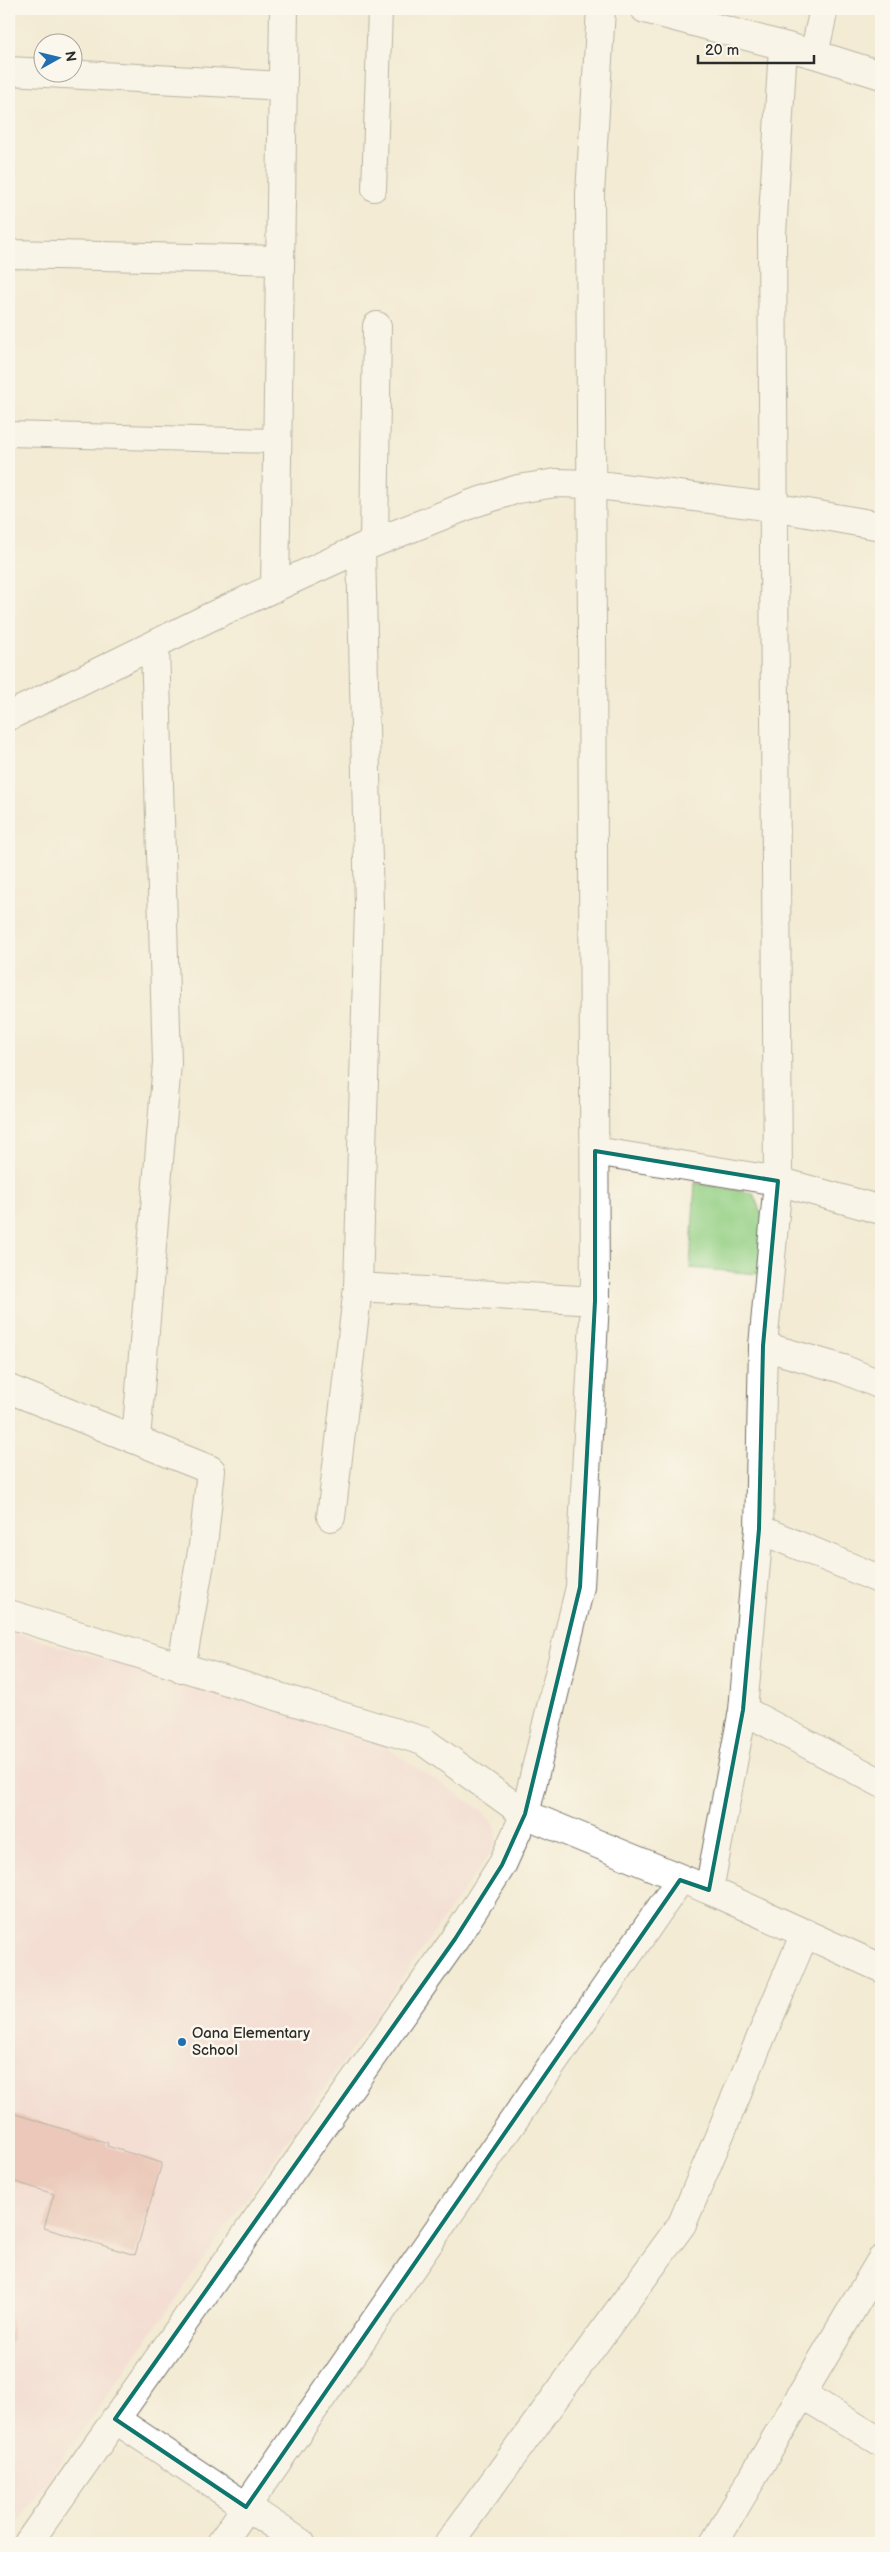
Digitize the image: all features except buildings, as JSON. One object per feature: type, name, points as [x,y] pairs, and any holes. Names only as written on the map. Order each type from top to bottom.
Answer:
[{"type":"street","points":[[275,588],[284,9]]},
{"type":"street","points":[[28,2543],[455,1939],[502,1865],[525,1814],[580,1587],[595,1301],[590,194],[601,9]]},
{"type":"street","points":[[646,9],[814,54],[881,75]]},
{"type":"street","points":[[814,54],[824,9]]},
{"type":"street","points":[[709,1890],[743,1710],[759,1529],[763,1346],[778,1181],[772,234],[783,46]]},
{"type":"street","points":[[9,71],[283,86]]},
{"type":"street","points":[[9,254],[280,260]]},
{"type":"street","points":[[331,1517],[358,1287],[369,908],[368,545],[377,326]]},
{"type":"street","points":[[9,716],[368,545],[474,503],[518,489],[556,483],[591,484],[773,507],[881,526]]},
{"type":"street","points":[[136,1440],[167,1063],[155,645]]},
{"type":"street","points":[[595,1151],[778,1181],[881,1210]]},
{"type":"street","points":[[358,1287],[595,1301]]},
{"type":"street","points":[[763,1346],[843,1369],[881,1385]]},
{"type":"street","points":[[9,1389],[211,1470],[202,1546],[181,1668]]},
{"type":"street","points":[[759,1529],[881,1580]]},
{"type":"street","points":[[9,1614],[423,1741],[525,1814],[680,1880],[709,1890],[881,1968]]},
{"type":"street","points":[[743,1710],[881,1783]]},
{"type":"street","points":[[221,2543],[680,1880]]},
{"type":"street","points":[[450,2543],[682,2224],[805,1933]]},
{"type":"street","points":[[714,2543],[881,2260]]},
{"type":"street","points":[[803,2395],[881,2442]]},
{"type":"street","points":[[115,2419],[301,2543]]},
{"type":"lane","points":[[374,189],[380,9]]},
{"type":"lane","points":[[9,434],[276,441]]},
{"type":"highlighted area","points":[[595,1151],[778,1181],[763,1346],[759,1529],[743,1710],[709,1890],[680,1880],[246,2507],[115,2419],[455,1939],[502,1865],[525,1814],[580,1587],[595,1301]]},
{"type":"shaded area","name":"Oana Elementary School","points":[[9,1631],[376,1741],[483,1811],[495,1827],[497,1836],[492,1850],[9,2535]]},
{"type":"green space","points":[[695,1183],[753,1193],[763,1218],[759,1274],[690,1268]]},
{"type":"place","name":"Oana Elementary School","points":[[182,2042]]}]
